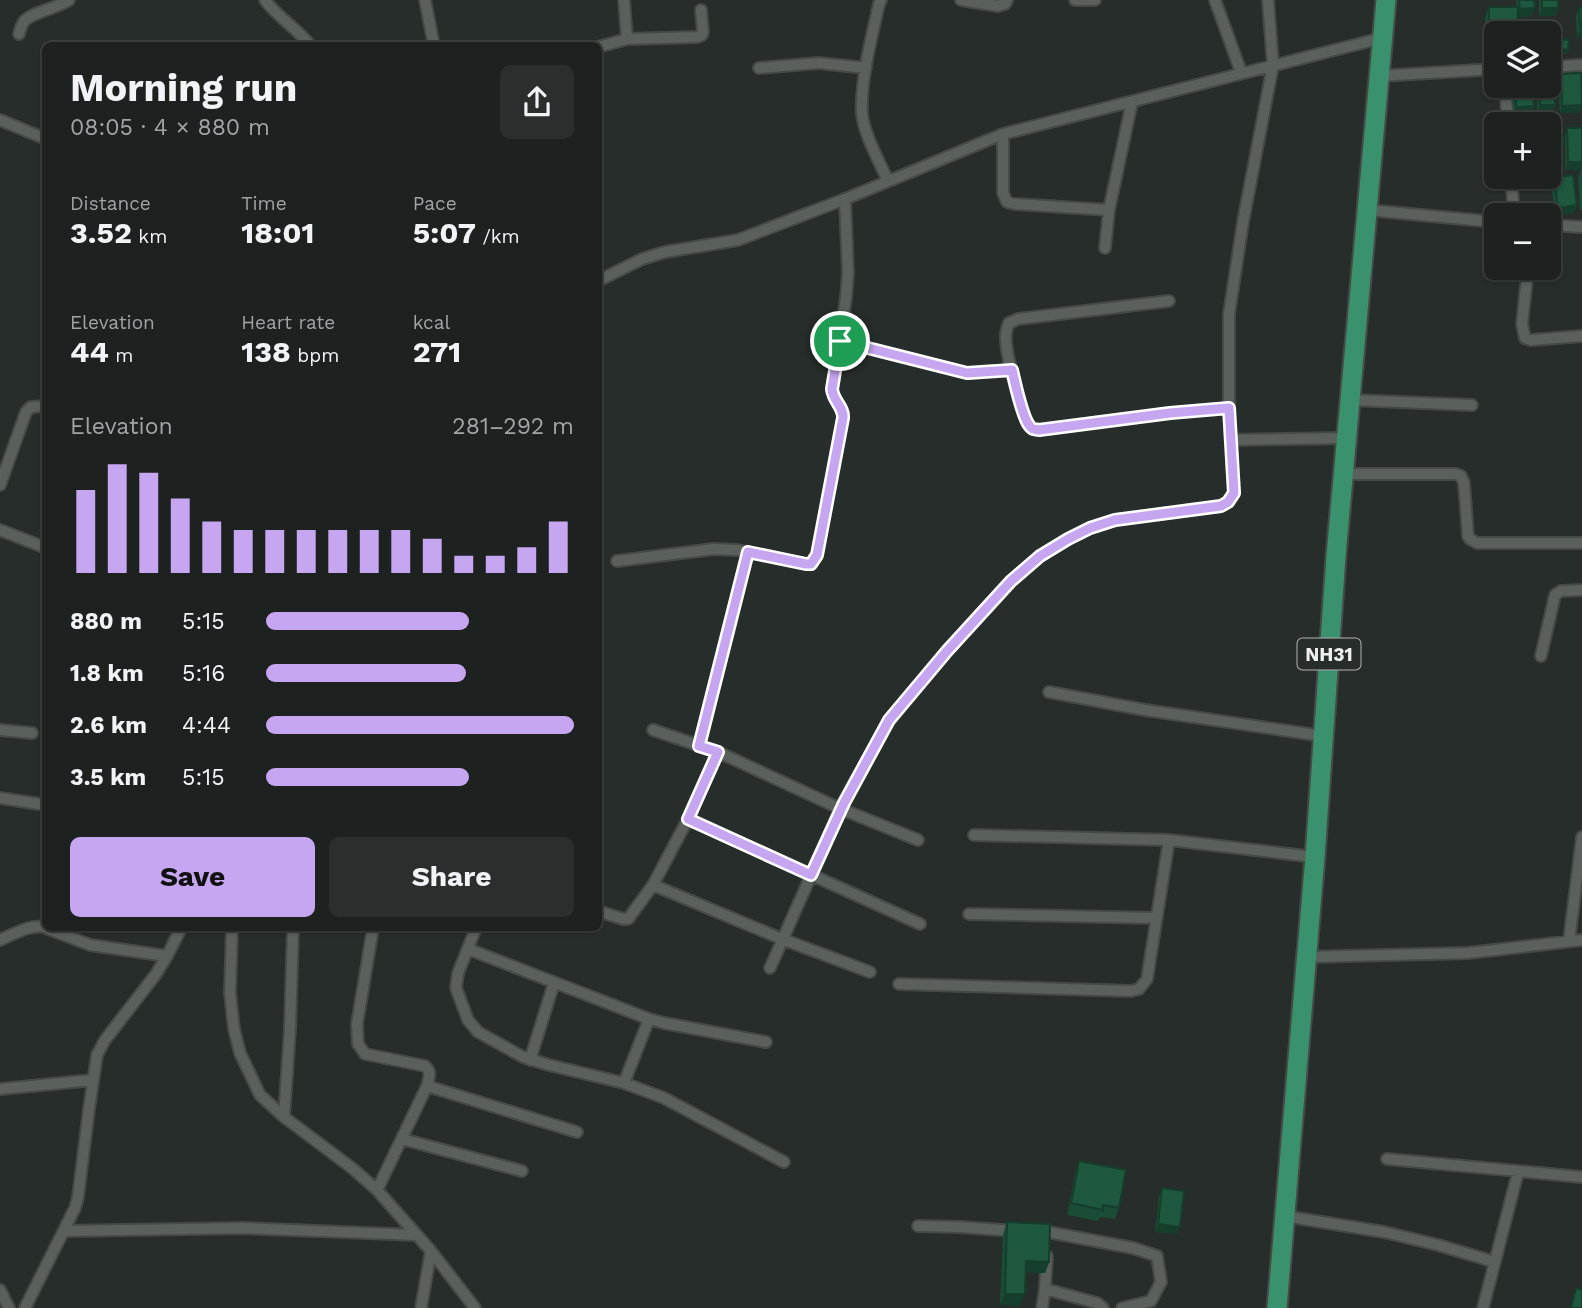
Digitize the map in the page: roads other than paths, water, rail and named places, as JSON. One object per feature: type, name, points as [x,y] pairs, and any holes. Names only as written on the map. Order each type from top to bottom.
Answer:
[{"type":"highway","name":"NH31","points":[[1277,1308],[1350,400],[1386,0]]},
{"type":"street","points":[[19,34],[22,23],[27,18],[69,0]]},
{"type":"street","points":[[265,0],[273,11],[307,42]]},
{"type":"street","points":[[425,0],[433,42]]},
{"type":"street","points":[[624,0],[627,39]]},
{"type":"street","points":[[881,0],[866,68],[862,113],[888,181]]},
{"type":"street","points":[[961,0],[998,6],[1005,4],[1007,0]]},
{"type":"street","points":[[1075,0],[1095,0]]},
{"type":"street","points":[[1215,0],[1241,72]]},
{"type":"street","points":[[770,968],[841,809],[889,720],[1011,581],[1040,556],[1090,528],[1115,520],[1221,506],[1228,502],[1234,493],[1229,408],[1229,314],[1243,222],[1273,65],[1268,0]]},
{"type":"street","points":[[602,46],[627,39],[700,36],[703,32],[701,10]]},
{"type":"street","points":[[602,279],[665,251],[738,240],[1003,134],[1382,38]]},
{"type":"street","points":[[759,68],[819,64],[866,68]]},
{"type":"street","points":[[1561,66],[1582,65]]},
{"type":"street","points":[[1379,76],[1484,70]]},
{"type":"street","points":[[1105,248],[1109,210],[1132,102]]},
{"type":"street","points":[[0,120],[42,137]]},
{"type":"street","points":[[1003,134],[1003,193],[1007,202],[1109,210]]},
{"type":"street","points":[[617,561],[713,549],[737,550],[806,564],[811,564],[817,555],[843,418],[842,408],[832,389],[848,273],[845,199]]},
{"type":"street","points":[[1367,210],[1484,221]]},
{"type":"street","points":[[1561,225],[1582,226]]},
{"type":"street","points":[[1527,280],[1522,324],[1525,338],[1531,340],[1582,336]]},
{"type":"street","points":[[1169,301],[1018,319],[1009,323],[1006,333],[1012,370],[1028,425],[1039,430],[1229,408]]},
{"type":"street","points":[[840,341],[967,373],[1012,370]]},
{"type":"street","points":[[1350,400],[1472,405]]},
{"type":"street","points":[[0,485],[26,412],[31,407],[42,406]]},
{"type":"street","points":[[1231,440],[1347,438]]},
{"type":"street","points":[[0,447],[14,449]]},
{"type":"street","points":[[1344,474],[1456,474],[1461,476],[1464,483],[1468,536],[1472,541],[1582,543]]},
{"type":"street","points":[[0,530],[42,546]]},
{"type":"street","points":[[699,746],[748,552]]},
{"type":"street","points":[[1541,656],[1555,595],[1561,591],[1582,590]]},
{"type":"street","points":[[1049,692],[1145,710],[1323,736]]},
{"type":"street","points":[[0,730],[32,733]]},
{"type":"street","points":[[653,730],[718,752],[841,809],[918,840]]},
{"type":"street","points":[[602,912],[628,919],[653,885],[688,819],[718,752]]},
{"type":"street","points":[[0,798],[42,804]]},
{"type":"street","points":[[688,819],[920,924]]},
{"type":"street","points":[[974,835],[1169,840],[1315,857]]},
{"type":"street","points":[[1569,941],[1582,837]]},
{"type":"street","points":[[899,984],[1131,992],[1139,989],[1147,979],[1169,840]]},
{"type":"street","points":[[653,885],[782,939],[870,972]]},
{"type":"street","points":[[969,914],[1157,918]]},
{"type":"street","points":[[0,940],[30,927],[42,926]]},
{"type":"street","points":[[54,931],[90,945],[167,956]]},
{"type":"street","points":[[25,1308],[78,1198],[97,1055],[105,1040],[156,974],[180,931]]},
{"type":"street","points":[[232,931],[230,993],[234,1029],[240,1053],[260,1095],[377,1190],[431,1251],[475,1308]]},
{"type":"street","points":[[284,1117],[293,931]]},
{"type":"street","points":[[372,931],[357,1024],[358,1044],[365,1054],[425,1066],[430,1074],[427,1086],[377,1190]]},
{"type":"street","points":[[475,931],[458,974],[456,988],[468,1020],[478,1032],[523,1057],[624,1083],[664,1098],[784,1162]]},
{"type":"street","points":[[1307,957],[1468,953],[1582,940]]},
{"type":"street","points":[[468,949],[649,1019],[766,1042]]},
{"type":"street","points":[[530,1059],[554,983]]},
{"type":"street","points":[[624,1083],[649,1019]]},
{"type":"street","points":[[0,1088],[93,1080]]},
{"type":"street","points":[[427,1086],[578,1132]]},
{"type":"street","points":[[401,1139],[522,1171]]},
{"type":"street","points":[[1387,1159],[1582,1177]]},
{"type":"street","points":[[1483,1308],[1518,1172]]},
{"type":"street","points":[[1284,1216],[1384,1233],[1496,1262]]},
{"type":"street","points":[[918,1226],[1048,1232],[1133,1248],[1157,1256],[1161,1282],[1151,1300],[1122,1308]]},
{"type":"street","points":[[64,1231],[243,1228],[416,1235]]},
{"type":"street","points":[[1042,1308],[1048,1232]]},
{"type":"street","points":[[421,1308],[431,1251]]},
{"type":"street","points":[[1045,1289],[1097,1303],[1102,1308]]},
{"type":"street","points":[[0,1290],[9,1308]]}]
